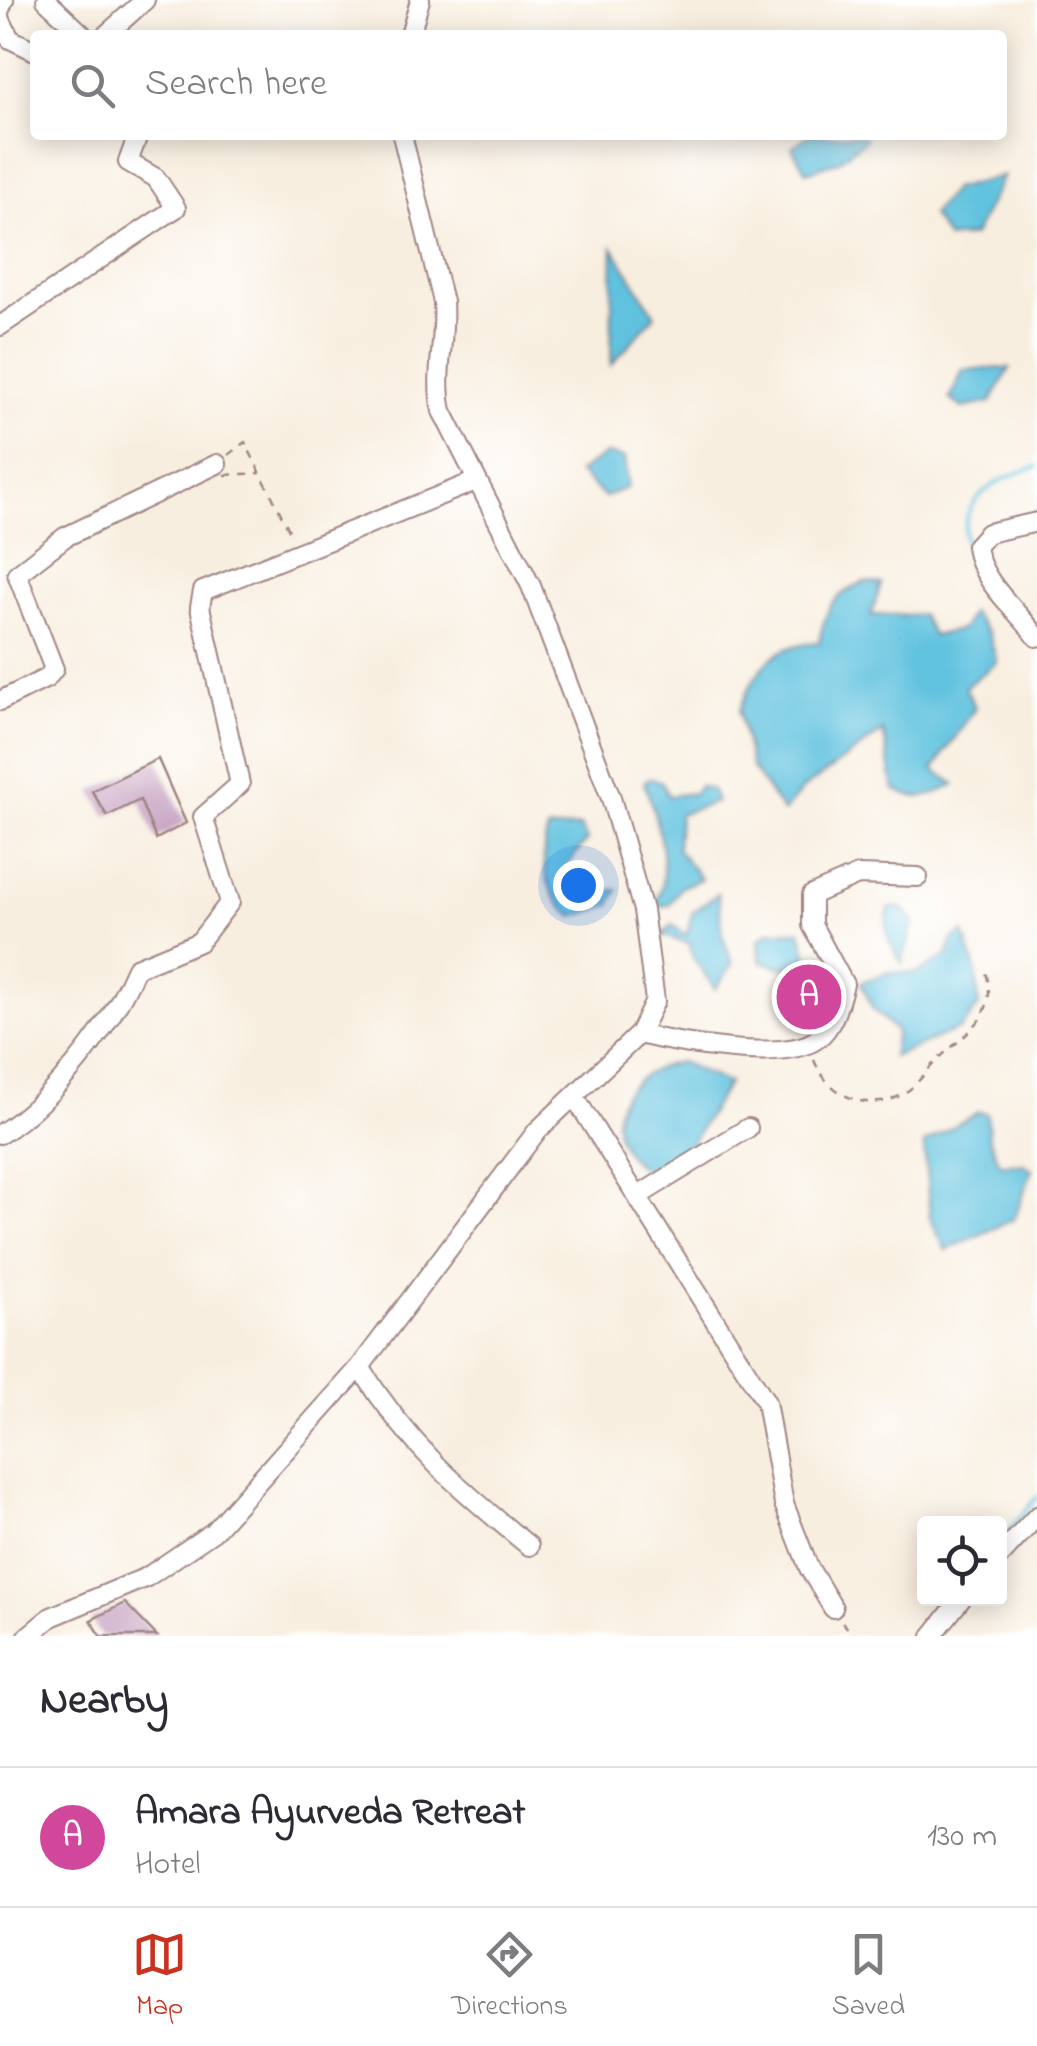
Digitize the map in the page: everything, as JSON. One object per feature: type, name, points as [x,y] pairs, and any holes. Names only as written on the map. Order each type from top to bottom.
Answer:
[{"type":"street","points":[[0,10],[4,0]]},
{"type":"street","points":[[46,0],[78,30]]},
{"type":"street","points":[[111,30],[144,0]]},
{"type":"street","points":[[411,30],[420,0]]},
{"type":"street","points":[[0,18],[10,38],[30,48]]},
{"type":"street","points":[[0,326],[176,208],[156,178],[128,162],[136,140]]},
{"type":"street","points":[[28,1636],[50,1617],[147,1577],[213,1532],[360,1367],[537,1131],[639,1034],[654,1002],[643,910],[611,798],[531,586],[442,411],[436,383],[445,326],[443,302],[403,140]]},
{"type":"street","points":[[0,701],[48,678],[54,669],[17,574],[65,537],[217,464]]},
{"type":"street","points":[[0,1134],[30,1115],[122,1002],[136,968],[199,942],[230,902],[203,817],[240,784],[200,598],[209,587],[476,481]]},
{"type":"street","points":[[1037,522],[988,533],[976,546],[977,557],[1003,597],[1037,637]]},
{"type":"street","points":[[639,1034],[673,1042],[766,1050],[808,1045],[830,1026],[844,984],[812,925],[812,896],[858,875],[918,877]]},
{"type":"street","points":[[574,1096],[766,1402],[784,1504],[809,1568],[833,1608]]},
{"type":"street","points":[[638,1196],[748,1128]]},
{"type":"street","points":[[360,1367],[394,1422],[444,1476],[529,1546]]},
{"type":"street","points":[[1007,1548],[1037,1516]]},
{"type":"street","points":[[932,1636],[956,1606]]},
{"type":"path","points":[[261,473],[227,477],[217,464],[245,442],[261,473],[300,551]]},
{"type":"path","points":[[808,1045],[822,1081],[844,1096],[871,1102],[895,1098],[976,1027],[988,1009],[984,969]]},
{"type":"path","points":[[833,1608],[855,1636]]},
{"type":"water","points":[[802,140],[865,140],[837,162],[806,172],[792,147]]},
{"type":"water","points":[[1003,176],[973,236],[947,239],[931,215],[953,189]]},
{"type":"water","points":[[613,248],[655,315],[611,365]]},
{"type":"water","points":[[1010,368],[991,402],[963,408],[950,399],[963,370]]},
{"type":"water","points":[[606,454],[624,458],[628,487],[605,497],[578,473]]},
{"type":"water","points":[[865,582],[881,584],[871,615],[921,615],[933,636],[962,629],[971,612],[989,635],[997,662],[965,687],[975,708],[933,770],[955,784],[925,797],[894,789],[883,731],[803,789],[783,812],[751,766],[739,711],[767,662],[789,648],[819,642],[832,604]]},
{"type":"water","points":[[650,778],[662,782],[668,796],[694,793],[699,786],[711,789],[716,802],[679,814],[677,849],[701,879],[681,887],[669,905],[653,906],[663,880],[663,863],[658,828],[644,782]]},
{"type":"water","points":[[580,827],[587,840],[570,861],[565,876],[579,890],[618,890],[610,905],[574,917],[551,889],[544,854],[548,830]]},
{"type":"water","points":[[718,893],[723,937],[733,964],[715,989],[692,956],[690,944],[662,935],[672,925],[687,935],[692,913]]},
{"type":"water","points":[[889,908],[903,908],[914,922],[902,963],[888,937]]},
{"type":"water","points":[[770,931],[801,931],[809,961],[784,968],[760,961],[759,939]]},
{"type":"water","points":[[964,932],[976,970],[979,1006],[960,1029],[892,1057],[896,1031],[873,1009],[861,982],[889,972],[917,973],[947,956],[953,939]]},
{"type":"water","points":[[680,1062],[728,1083],[680,1161],[654,1176],[634,1161],[622,1144],[616,1127],[618,1110],[625,1094],[638,1080]]},
{"type":"water","points":[[978,1112],[987,1114],[989,1138],[1000,1164],[1023,1164],[1032,1170],[1014,1219],[946,1250],[930,1218],[924,1144]]},
{"type":"building","points":[[158,759],[186,823],[156,839],[140,800],[107,816],[92,791]]},
{"type":"building","points":[[125,1603],[157,1636],[101,1636],[91,1620]]},
{"type":"waterway","points":[[978,577],[966,546],[969,512],[976,500],[997,483],[1037,467]]},
{"type":"waterway","points":[[1007,1533],[1037,1497]]},
{"type":"waterway","points":[[916,1636],[942,1606]]},
{"type":"place","name":"Amara Ayurveda Retreat","points":[[809,997]]}]
